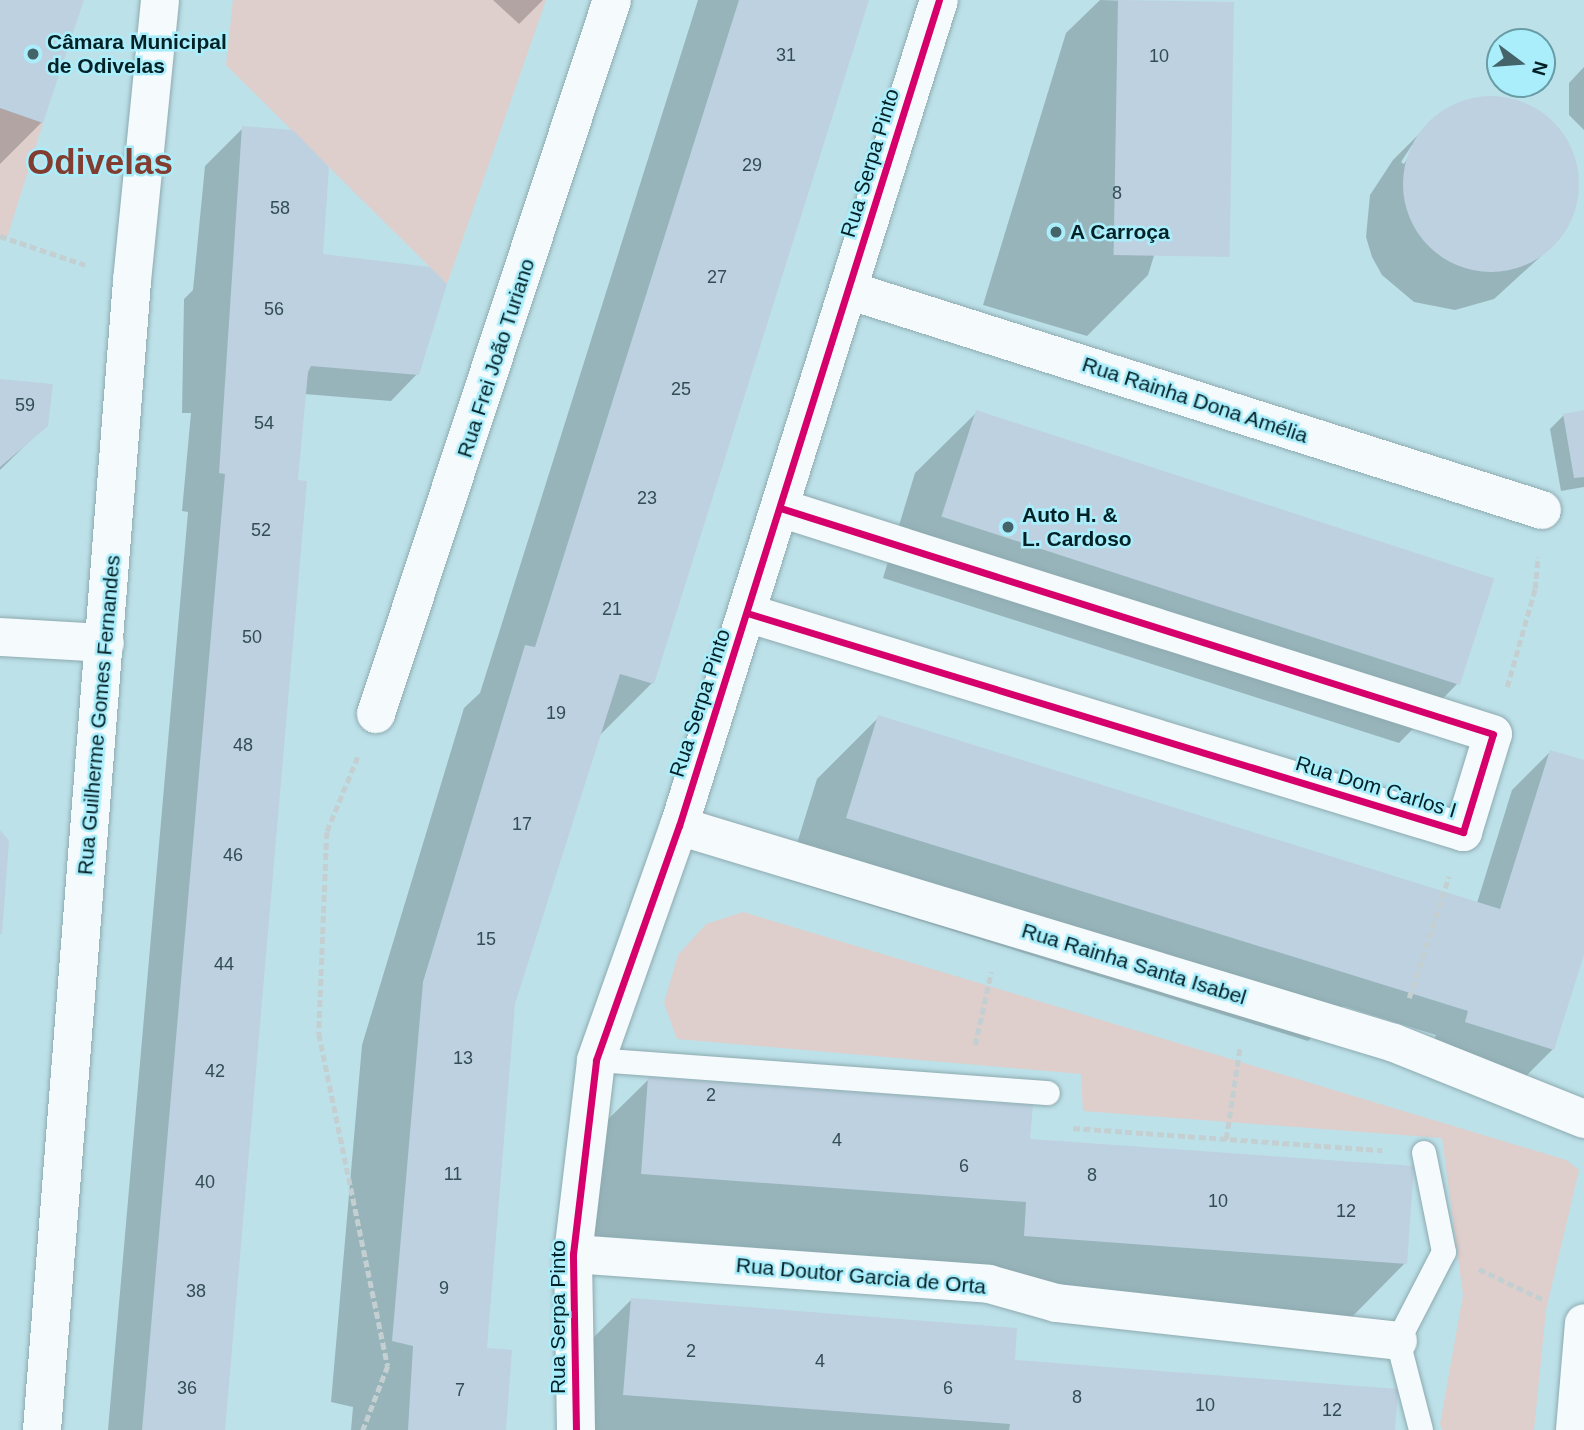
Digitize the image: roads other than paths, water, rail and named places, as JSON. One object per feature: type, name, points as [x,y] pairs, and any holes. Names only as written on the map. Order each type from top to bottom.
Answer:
[{"type":"street","name":"Rua Guilherme Gomes Fernandes","points":[[43,1430],[132,281],[160,0]]},
{"type":"street","name":"Rua Frei João Turiano","points":[[376,715],[612,0]]},
{"type":"street","name":"Rua Serpa Pinto","points":[[576,1430],[573,1254],[596,1060],[679,826],[939,0]]},
{"type":"street","name":"Rua Rainha Dona Amélia","points":[[848,290],[1542,510]]},
{"type":"street","name":"Rua Dom Carlos I","points":[[747,613],[1463,832],[1493,734],[780,508]]},
{"type":"street","points":[[0,637],[105,643]]},
{"type":"street","name":"Rua Rainha Santa Isabel","points":[[679,826],[1394,1043],[1584,1119]]},
{"type":"street","name":"Rua Doutor Garcia de Orta","points":[[573,1254],[989,1284],[1056,1303],[1398,1341]]},
{"type":"street","points":[[1574,1430],[1584,1323]]},
{"type":"lane","points":[[596,1060],[1048,1093]]},
{"type":"lane","points":[[1421,1430],[1398,1341],[1444,1252],[1424,1153]]},
{"type":"place","name":"Câmara Municipal de Odivelas","points":[[33,54]]},
{"type":"place","name":"A Carroça","points":[[1056,232]]},
{"type":"place","name":"Auto H. & L. Cardoso","points":[[1008,527]]},
{"type":"district","name":"Odivelas","points":[[100,162]]}]
